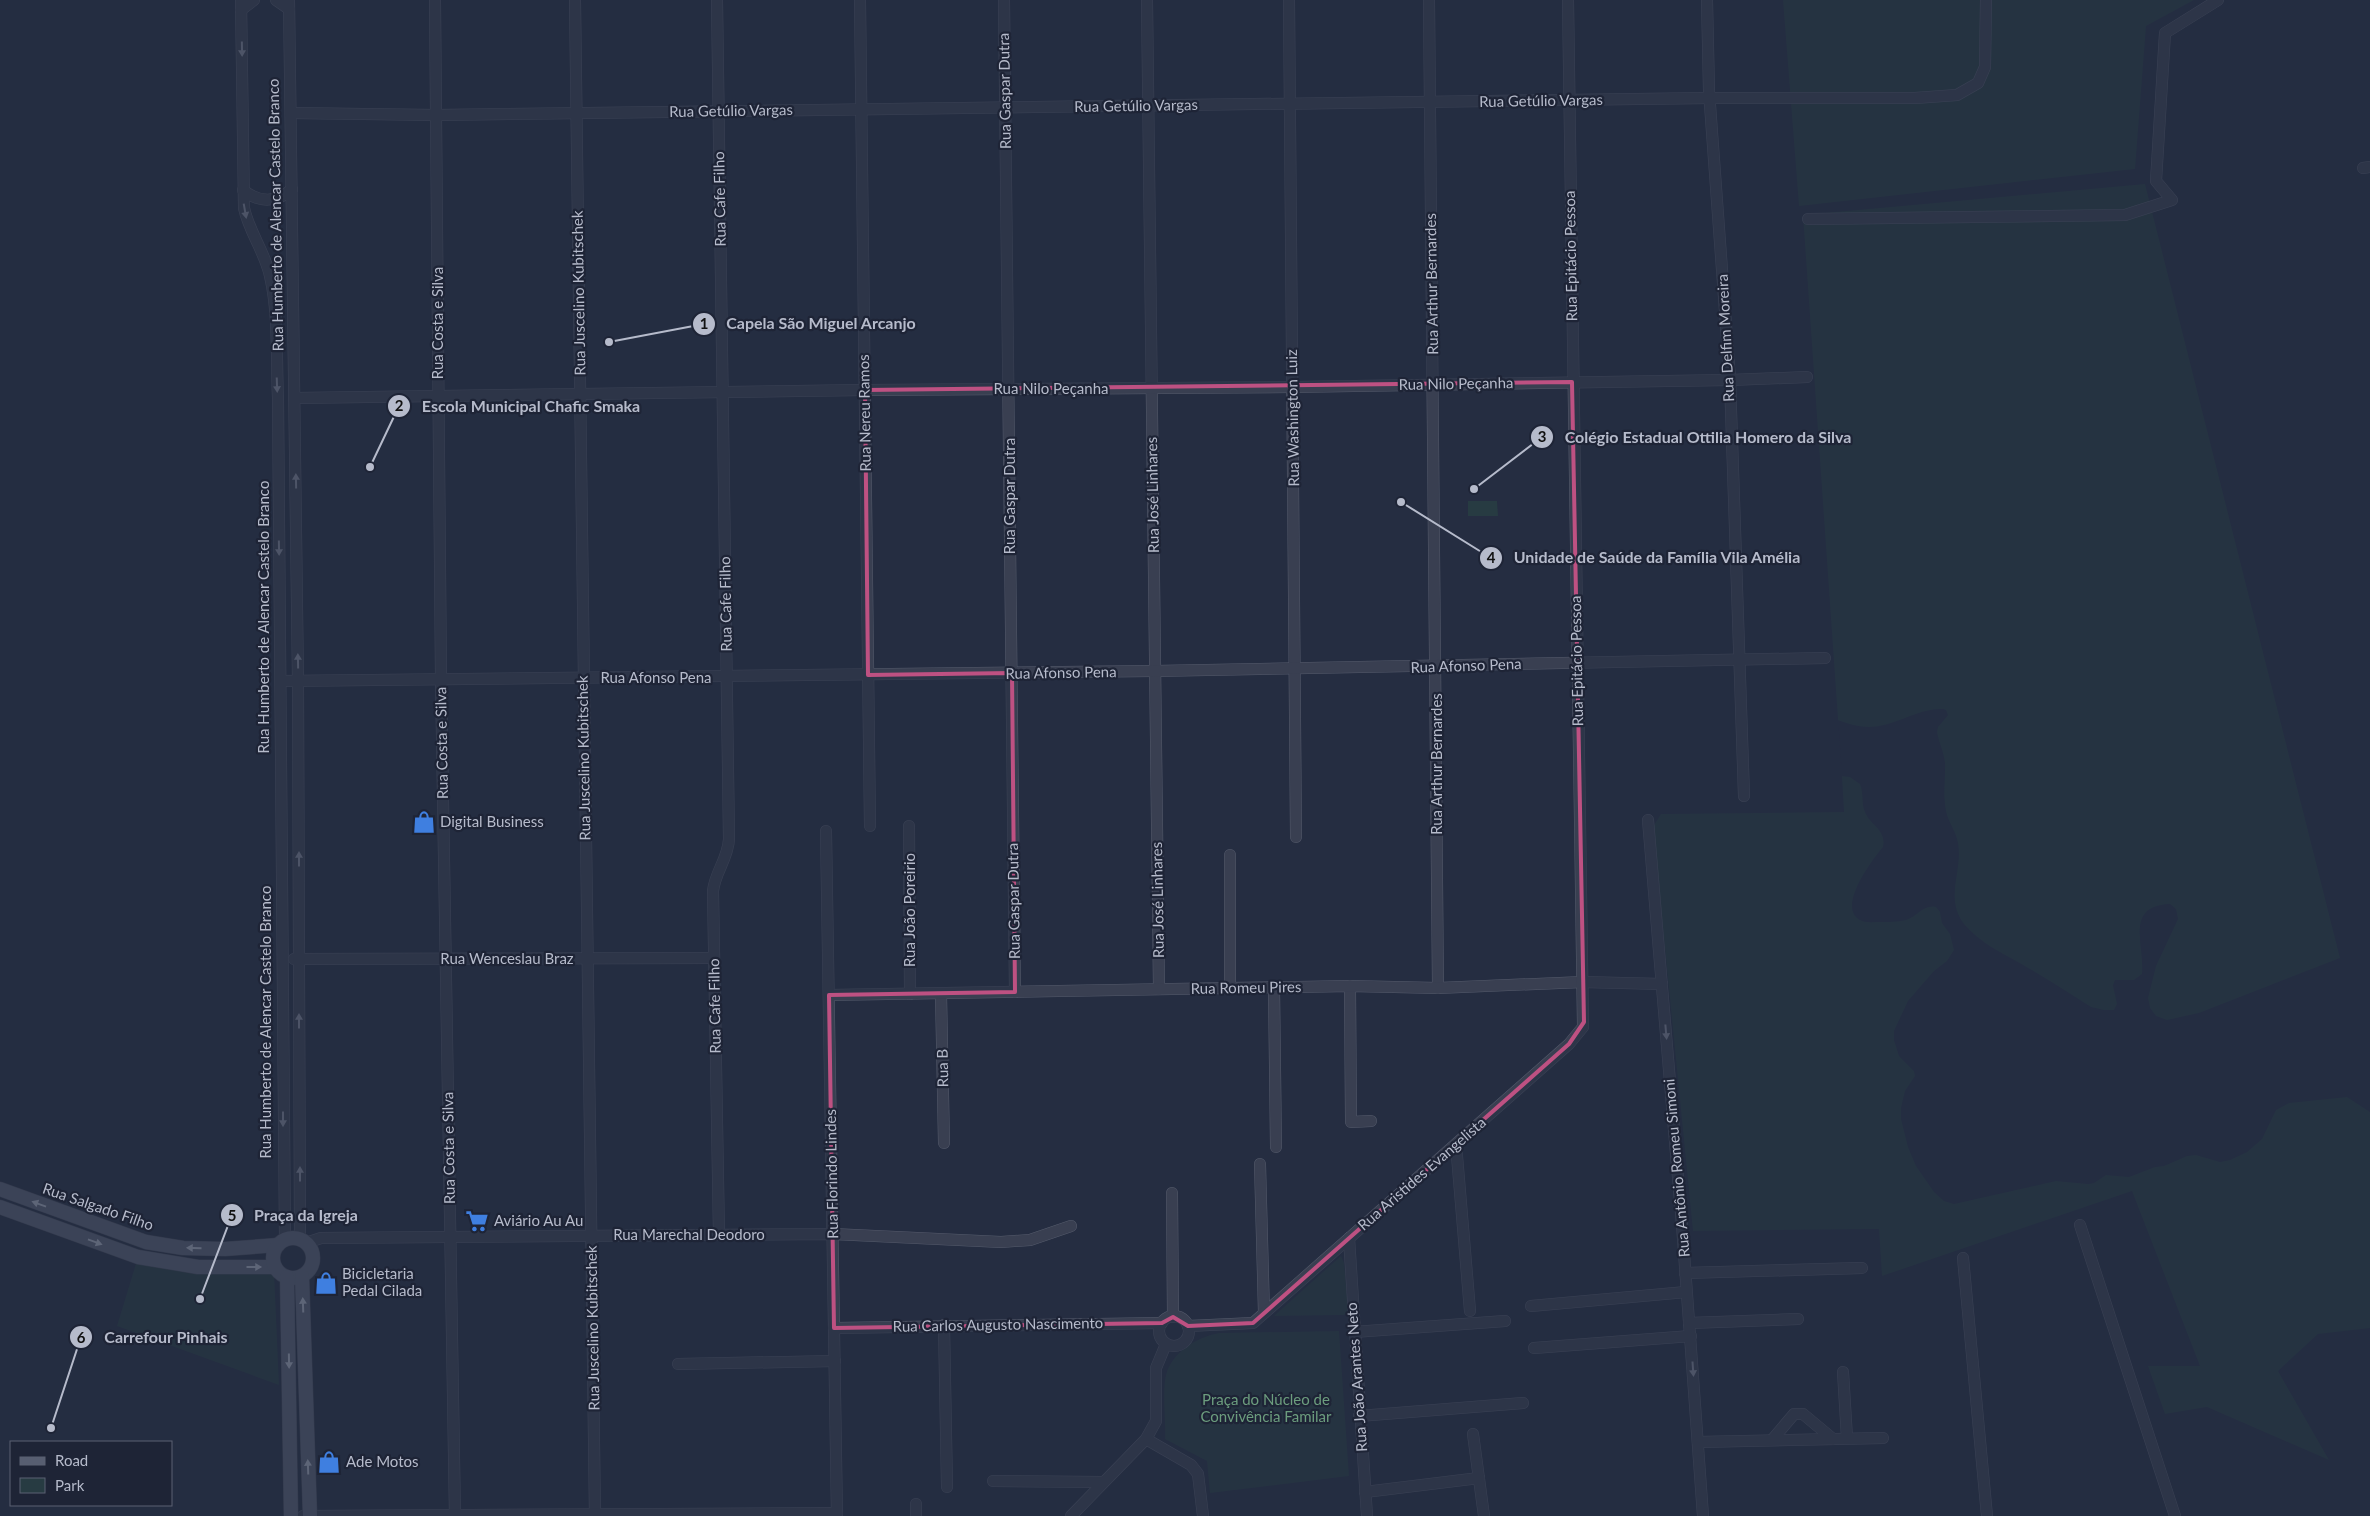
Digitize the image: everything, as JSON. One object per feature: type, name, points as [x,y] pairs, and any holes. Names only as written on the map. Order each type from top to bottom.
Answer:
[{"type":"main road","name":"Rua Salgado Filho","points":[[0,1189],[146,1242],[183,1248],[225,1249],[282,1242]]},
{"type":"main road","points":[[0,1207],[138,1257],[198,1266],[275,1267]]},
{"type":"main road","points":[[67,1232],[74,1216]]},
{"type":"main road","points":[[282,1242],[303,1242],[311,1251],[312,1260],[309,1269],[302,1276],[287,1277],[275,1267],[273,1258],[282,1242]]},
{"type":"main road","points":[[160,1261],[163,1245]]},
{"type":"main road","points":[[302,1276],[310,1516]]},
{"type":"main road","points":[[287,1277],[291,1516]]},
{"type":"street","points":[[241,5],[254,0]]},
{"type":"street","points":[[276,0],[289,5]]},
{"type":"street","name":"Rua Costa e Silva","points":[[435,0],[441,679],[455,1516]]},
{"type":"street","name":"Rua Juscelino Kubitschek","points":[[575,0],[595,1516]]},
{"type":"street","name":"Rua Cafe Filho","points":[[717,0],[728,849],[717,874],[713,891],[719,1235]]},
{"type":"street","name":"Rua Nereu Ramos","points":[[860,0],[870,826]]},
{"type":"street","name":"Rua Gaspar Dutra","points":[[1004,0],[1014,992]]},
{"type":"street","name":"Rua José Linhares","points":[[1147,0],[1159,990]]},
{"type":"street","name":"Rua Washington Luiz","points":[[1289,0],[1296,837]]},
{"type":"street","name":"Rua Arthur Bernardes","points":[[1429,0],[1438,988]]},
{"type":"street","name":"Rua Epitácio Pessoa","points":[[1568,0],[1576,662],[1584,1022]]},
{"type":"street","name":"Rua Delfim Moreira","points":[[1707,0],[1709,91],[1730,380],[1744,796]]},
{"type":"street","name":"Rua Getúlio Vargas","points":[[291,113],[436,115],[1005,108],[1430,102],[1569,96],[1915,98],[1957,95],[1978,83],[1984,67],[1986,0]]},
{"type":"street","points":[[1808,219],[2125,215],[2172,200],[2156,181],[2165,33],[2218,0]]},
{"type":"street","name":"Rua Humberto de Alencar Castelo Branco","points":[[241,5],[243,190],[245,216],[265,259],[274,300],[278,398],[281,681],[282,1242]]},
{"type":"street","name":"Rua Humberto de Alencar Castelo Branco","points":[[289,5],[295,398],[303,1242]]},
{"type":"street","points":[[243,190],[253,197],[271,200],[283,196],[292,189]]},
{"type":"street","name":"Rua Nilo Peçanha","points":[[295,398],[865,390],[1292,387],[1730,380],[1807,377]]},
{"type":"street","name":"Rua Afonso Pena","points":[[281,681],[727,678],[1436,667],[1576,662],[1824,658]]},
{"type":"street","name":"Rua Antônio Romeu Simoni","points":[[1648,820],[1691,1336],[1703,1516]]},
{"type":"street","name":"Rua João Poreirio","points":[[910,826],[910,994]]},
{"type":"street","name":"Rua Florindo Lindes","points":[[826,831],[837,1515]]},
{"type":"street","points":[[1230,854],[1230,988]]},
{"type":"street","name":"Rua Wenceslau Braz","points":[[282,959],[714,958]]},
{"type":"street","name":"Rua Romeu Pires","points":[[829,995],[1350,986],[1438,988],[1583,982],[1662,984]]},
{"type":"street","points":[[1350,986],[1351,1122],[1371,1121]]},
{"type":"street","points":[[1274,987],[1276,1147]]},
{"type":"street","name":"Rua B","points":[[941,994],[944,1143]]},
{"type":"street","name":"Rua Aristides Evangelista","points":[[1188,1326],[1253,1322],[1569,1044],[1580,1032],[1584,1022]]},
{"type":"street","points":[[1456,1144],[1470,1311]]},
{"type":"street","points":[[1260,1164],[1264,1312]]},
{"type":"street","points":[[1172,1193],[1174,1316]]},
{"type":"street","points":[[2080,1225],[2175,1516]]},
{"type":"street","name":"Rua Marechal Deodoro","points":[[303,1242],[321,1238],[833,1234],[1001,1242],[1030,1240],[1071,1226]]},
{"type":"street","name":"Rua João Arantes Neto","points":[[1349,1238],[1359,1416],[1367,1516]]},
{"type":"street","points":[[1963,1258],[1987,1516]]},
{"type":"street","points":[[1686,1273],[1862,1268]]},
{"type":"street","points":[[1531,1306],[1686,1292]]},
{"type":"street","points":[[1174,1316],[1182,1319],[1188,1326],[1189,1335],[1184,1343],[1175,1346],[1166,1344],[1159,1332],[1162,1323],[1174,1316]]},
{"type":"street","points":[[1689,1323],[1798,1319]]},
{"type":"street","points":[[1354,1332],[1505,1321]]},
{"type":"street","name":"Rua Carlos Augusto Nascimento","points":[[834,1328],[1162,1323]]},
{"type":"street","points":[[944,1325],[948,1487]]},
{"type":"street","points":[[1534,1348],[1691,1336]]},
{"type":"street","points":[[1071,1516],[1102,1482],[1146,1439],[1156,1421],[1156,1368],[1166,1344]]},
{"type":"street","points":[[678,1364],[835,1361]]},
{"type":"street","points":[[1843,1372],[1847,1438]]},
{"type":"street","points":[[1359,1416],[1523,1403]]},
{"type":"street","points":[[1772,1440],[1794,1414],[1798,1412],[1833,1439]]},
{"type":"street","points":[[1474,1434],[1484,1516]]},
{"type":"street","points":[[1698,1442],[1883,1438]]},
{"type":"street","points":[[1146,1439],[1191,1465],[1198,1474],[1203,1516]]},
{"type":"street","points":[[1365,1492],[1479,1478]]},
{"type":"street","points":[[993,1481],[1102,1482]]},
{"type":"street","points":[[303,1516],[837,1515]]},
{"type":"highlighted area","points":[[1572,382],[1584,1022],[1569,1044],[1253,1323],[1188,1326],[1173,1317],[1162,1323],[834,1328],[829,995],[1015,992],[1012,673],[868,675],[865,390]]},
{"type":"green space","points":[[1783,0],[2194,0],[2146,26],[2135,169],[1799,206]]},
{"type":"green space","points":[[2145,184],[2340,958],[2199,1013],[2167,1020],[2156,1016],[2150,1008],[2148,998],[2156,966],[2178,919],[2176,909],[2170,904],[2156,906],[2147,912],[2142,919],[2140,940],[2142,974],[2134,980],[2115,980],[2113,985],[2117,1004],[2114,1010],[2091,1007],[1984,942],[1970,931],[1958,914],[1955,904],[1955,884],[1959,853],[1958,843],[1946,811],[1944,795],[1945,764],[1937,732],[1938,727],[1948,715],[1946,710],[1933,709],[1888,724],[1869,727],[1838,720],[1803,215]]},
{"type":"green space","points":[[1468,501],[1497,501],[1498,516],[1468,516]]},
{"type":"green space","points":[[1840,742],[1842,776],[1850,777],[1860,784],[1867,817],[1883,836],[1884,841],[1883,847],[1865,872],[1854,894],[1852,905],[1854,914],[1864,922],[1896,922],[1906,920],[1927,907],[1936,907],[1940,912],[1942,923],[1950,934],[1954,950],[1947,961],[1934,971],[1908,1001],[1894,1031],[1894,1040],[1899,1056],[1914,1071],[1915,1076],[1905,1091],[1901,1108],[1901,1119],[1908,1147],[1916,1166],[1934,1192],[1944,1201],[1954,1204],[2056,1181],[2088,1184],[2094,1183],[2106,1175],[2129,1177],[2155,1167],[2164,1166],[2187,1156],[2196,1155],[2220,1162],[2230,1160],[2247,1152],[2262,1139],[2276,1110],[2289,1103],[2347,1097],[2370,1112],[2370,1328],[2318,1334],[2278,1371],[2329,1460],[2207,1407],[2165,1414],[2148,1366],[2200,1366],[2132,1191],[1882,1276],[1879,1229],[1693,1231],[1653,827],[1661,814],[1844,812]]},
{"type":"green space","points":[[1341,1256],[1344,1263],[1348,1309],[1344,1315],[1274,1316]]},
{"type":"green space","points":[[138,1257],[274,1271],[279,1385],[117,1326]]},
{"type":"green space","name":"Praça do Núcleo de Convivência Familar","points":[[1339,1331],[1349,1476],[1210,1493],[1207,1461],[1165,1439],[1165,1382],[1169,1367],[1174,1359],[1194,1342],[1219,1333]]},
{"type":"place","name":"Capela São Miguel Arcanjo","points":[[609,342]]},
{"type":"place","name":"Escola Municipal Chafic Smaka","points":[[370,467]]},
{"type":"place","name":"Colégio Estadual Ottilia Homero da Silva","points":[[1474,489]]},
{"type":"place","name":"Unidade de Saúde da Família Vila Amélia","points":[[1401,502]]},
{"type":"place","name":"Digital Business","points":[[424,822]]},
{"type":"place","name":"Aviário Au Au","points":[[477,1221]]},
{"type":"place","name":"Bicicletaria Pedal Cilada","points":[[326,1283]]},
{"type":"place","name":"Praça da Igreja","points":[[200,1299]]},
{"type":"place","name":"Carrefour Pinhais","points":[[51,1428]]},
{"type":"place","name":"Ade Motos","points":[[329,1462]]}]
